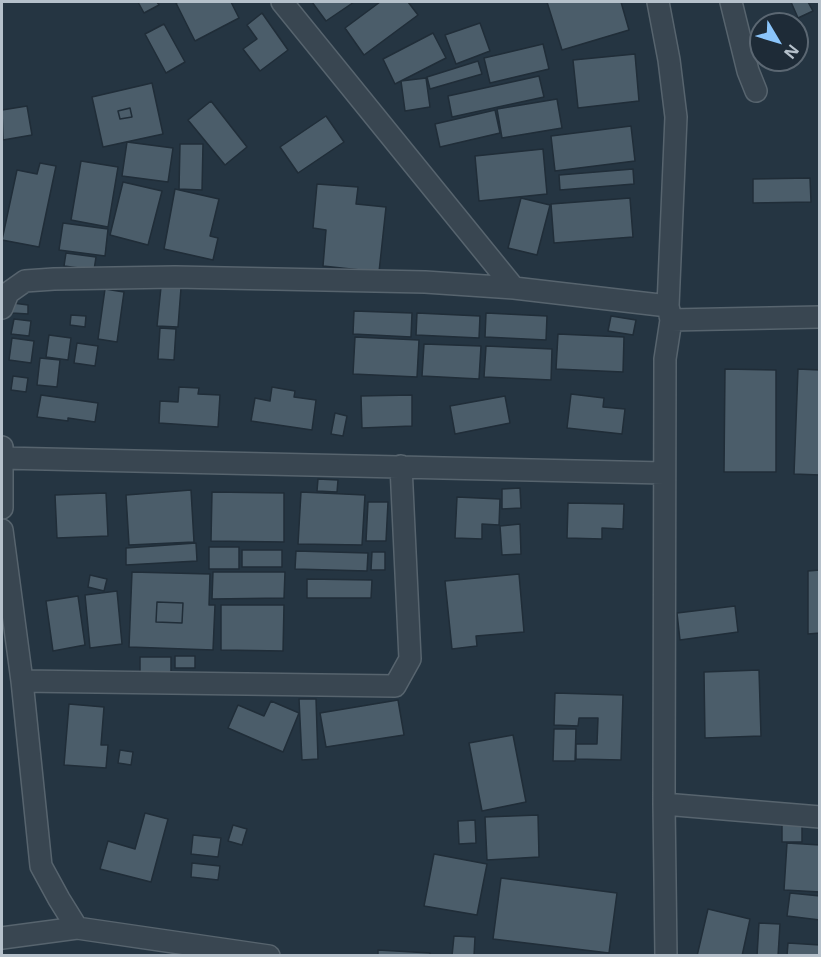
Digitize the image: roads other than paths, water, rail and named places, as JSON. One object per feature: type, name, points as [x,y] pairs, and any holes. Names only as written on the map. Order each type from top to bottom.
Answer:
[{"type":"street","points":[[282,2],[514,288]]},
{"type":"street","points":[[658,2],[669,60],[676,117],[669,313],[665,359],[666,956]]},
{"type":"street","points":[[730,2],[748,71],[756,91]]},
{"type":"street","points":[[2,308],[8,293],[25,282],[54,279],[175,277],[425,282],[514,288],[669,313],[819,317]]},
{"type":"street","points":[[2,447],[2,508]]},
{"type":"street","points":[[2,459],[664,473]]},
{"type":"street","points":[[22,681],[395,686],[410,659],[401,466]]},
{"type":"street","points":[[2,530],[22,681],[41,866],[58,899],[77,928]]},
{"type":"street","points":[[664,804],[819,817]]},
{"type":"street","points":[[2,938],[77,928],[269,956]]}]
